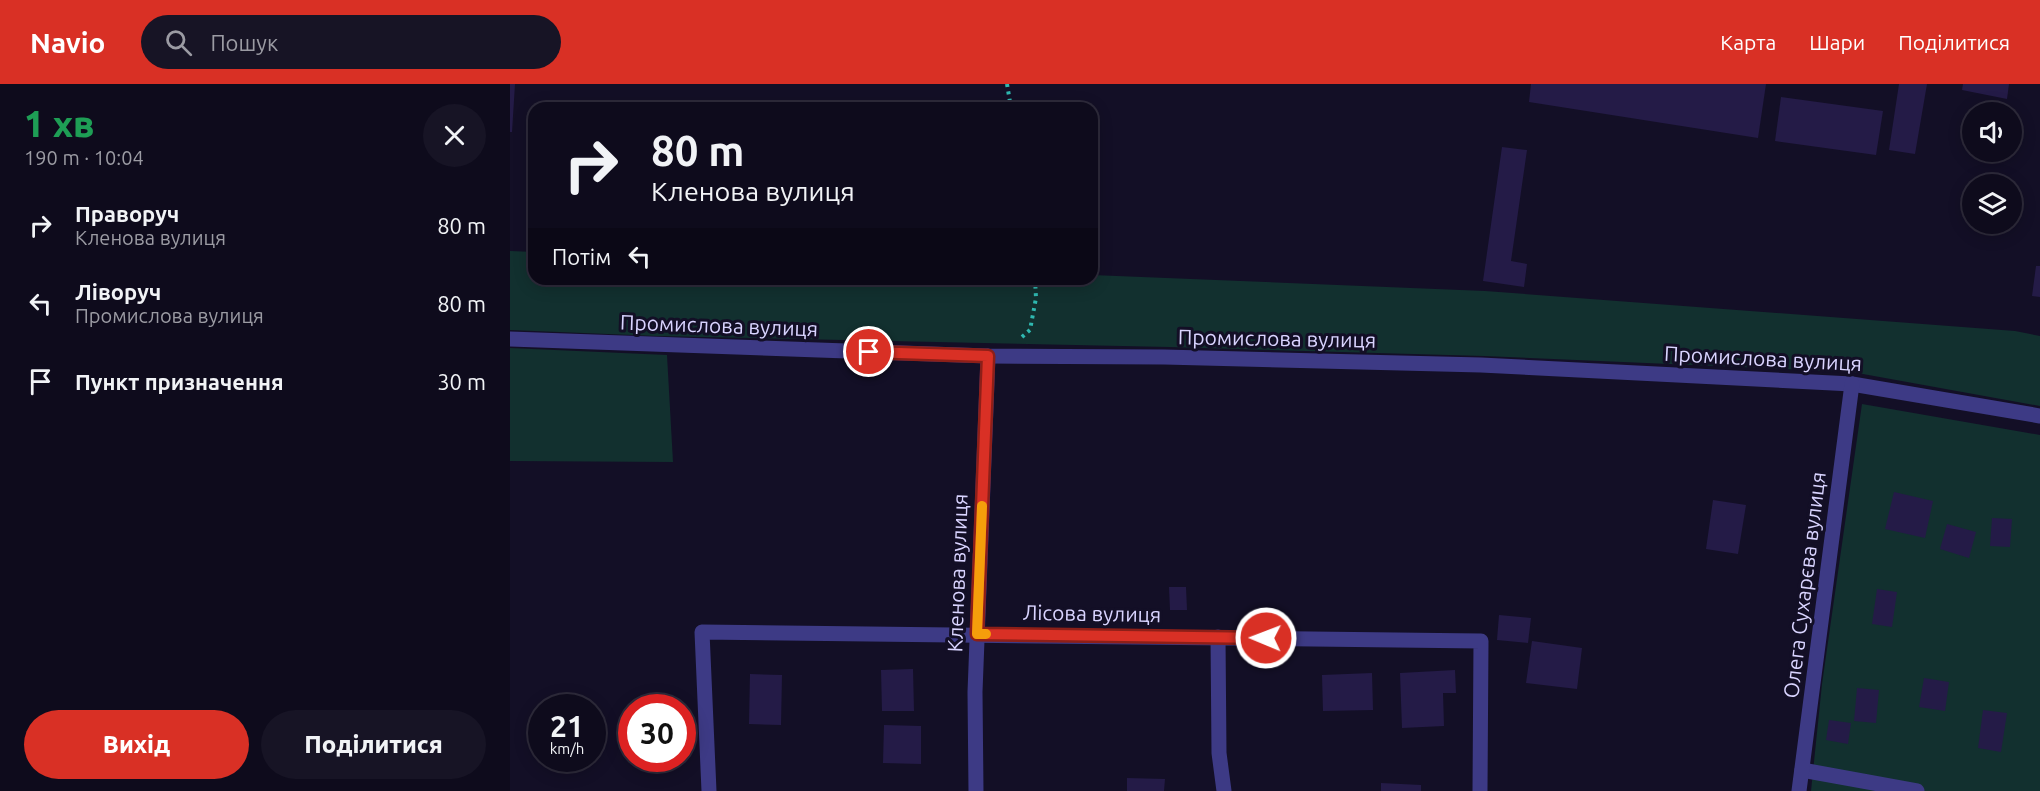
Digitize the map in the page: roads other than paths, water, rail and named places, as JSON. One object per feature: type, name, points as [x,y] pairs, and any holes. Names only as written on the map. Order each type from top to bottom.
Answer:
[{"type":"street","name":"Промислова вулиця","points":[[510,339],[988,356],[1164,357],[1481,365],[1852,384],[2040,416]]},
{"type":"street","name":"Кленова вулиця","points":[[976,791],[975,692],[988,356]]},
{"type":"street","name":"Олега Сухарєва вулиця","points":[[1799,791],[1852,384]]},
{"type":"street","name":"Лісова вулиця","points":[[709,791],[702,632],[1481,641],[1480,791]]},
{"type":"street","points":[[1218,637],[1218,753],[1224,791]]},
{"type":"street","points":[[1802,770],[1917,791]]}]
